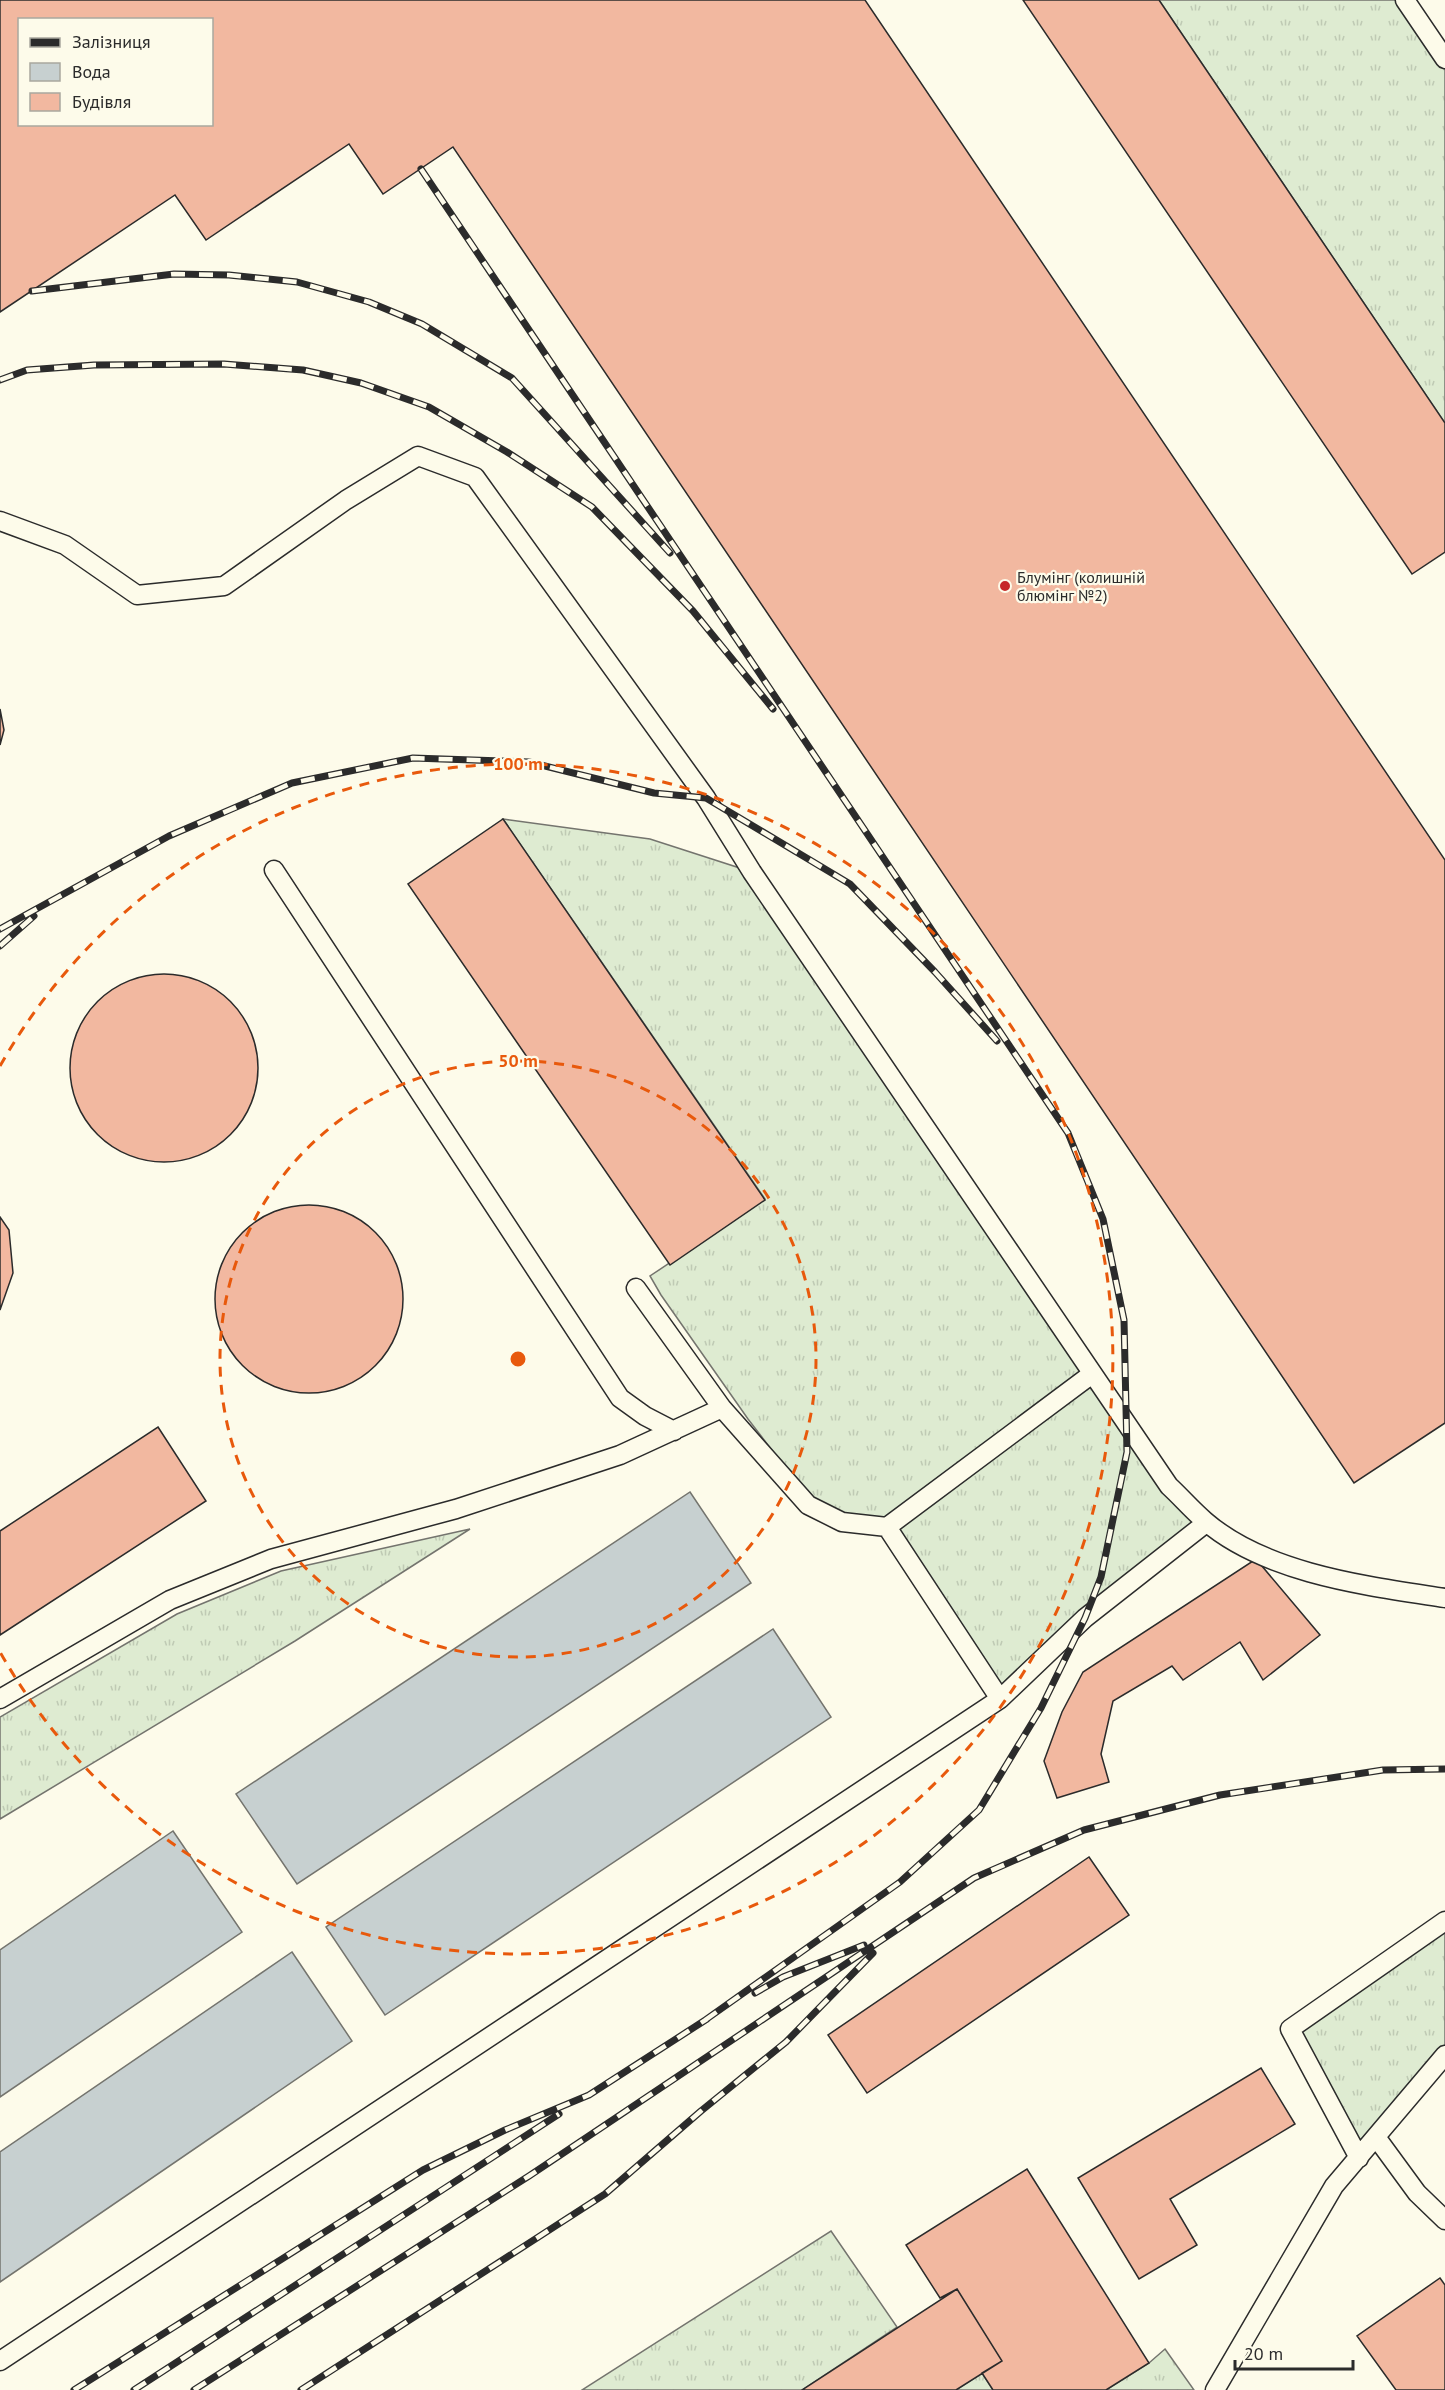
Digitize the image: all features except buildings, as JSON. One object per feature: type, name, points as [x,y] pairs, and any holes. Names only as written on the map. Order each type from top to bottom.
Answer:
[{"type":"lane","points":[[1405,0],[1445,59]]},
{"type":"lane","points":[[0,521],[65,545],[137,595],[202,589],[224,586],[346,500],[418,456],[475,477],[706,798],[752,872],[1169,1486],[1206,1523],[1258,1554],[1316,1574],[1445,1598]]},
{"type":"lane","points":[[274,870],[620,1398],[645,1416],[674,1431]]},
{"type":"lane","points":[[636,1288],[722,1408],[808,1506],[842,1522],[887,1527],[1092,1374]]},
{"type":"lane","points":[[0,1699],[170,1600],[271,1559],[456,1509],[620,1455],[722,1408]]},
{"type":"lane","points":[[0,2361],[1000,1699],[1085,1618],[1206,1523]]},
{"type":"lane","points":[[887,1527],[1000,1699]]},
{"type":"lane","points":[[1359,2158],[1290,2029],[1445,1921]]},
{"type":"lane","points":[[1215,2390],[1334,2186],[1445,2055]]},
{"type":"lane","points":[[1376,2137],[1417,2193],[1445,2220]]},
{"type":"green space","points":[[1159,0],[1405,0],[1445,59],[1445,423]]},
{"type":"green space","points":[[503,819],[650,839],[752,872],[1092,1374],[1206,1523],[1000,1699],[887,1527],[818,1510],[748,1419],[650,1276],[765,1199]]},
{"type":"green space","points":[[470,1529],[295,1641],[0,1819],[0,1717],[177,1614],[281,1571]]},
{"type":"green space","points":[[1445,1921],[1445,2055],[1359,2158],[1290,2029]]},
{"type":"green space","points":[[831,2231],[897,2327],[802,2390],[582,2390]]},
{"type":"green space","points":[[1165,2349],[1194,2390],[1106,2390],[1149,2363]]},
{"type":"green space","points":[[982,2373],[993,2390],[956,2390]]},
{"type":"water","points":[[690,1492],[751,1583],[297,1884],[236,1794]]},
{"type":"water","points":[[773,1629],[831,1717],[385,2015],[326,1927]]},
{"type":"water","points":[[173,1831],[242,1932],[0,2097],[0,1950]]},
{"type":"water","points":[[292,1952],[352,2041],[0,2282],[0,2152]]},
{"type":"railway","points":[[421,169],[1068,1133],[1103,1219],[1124,1320],[1127,1452],[1101,1577],[1085,1618],[1041,1708],[979,1810],[900,1882],[701,2023]]},
{"type":"railway","points":[[32,291],[174,274],[229,275],[297,282],[369,302],[422,324],[512,378],[670,553]]},
{"type":"railway","points":[[0,380],[27,370],[94,365],[224,364],[303,370],[361,383],[429,407],[507,452],[592,507],[693,611],[773,709]]},
{"type":"railway","points":[[0,929],[169,836],[292,783],[413,758],[529,762],[654,793],[706,798],[850,884],[935,972],[997,1041]]},
{"type":"railway","points":[[0,946],[34,916]]},
{"type":"railway","points":[[194,2390],[529,2176],[974,1878],[1084,1830],[1220,1795],[1383,1770],[1445,1769]]},
{"type":"railway","points":[[755,1993],[783,1977],[864,1945]]},
{"type":"railway","points":[[301,2390],[605,2194],[701,2111],[786,2042],[873,1953]]},
{"type":"railway","points":[[74,2390],[423,2170],[505,2130],[589,2095],[707,2019]]},
{"type":"railway","points":[[134,2390],[559,2114]]},
{"type":"place","name":"Блумінг (колишній блюмінг №2)","points":[[1005,586]]}]
